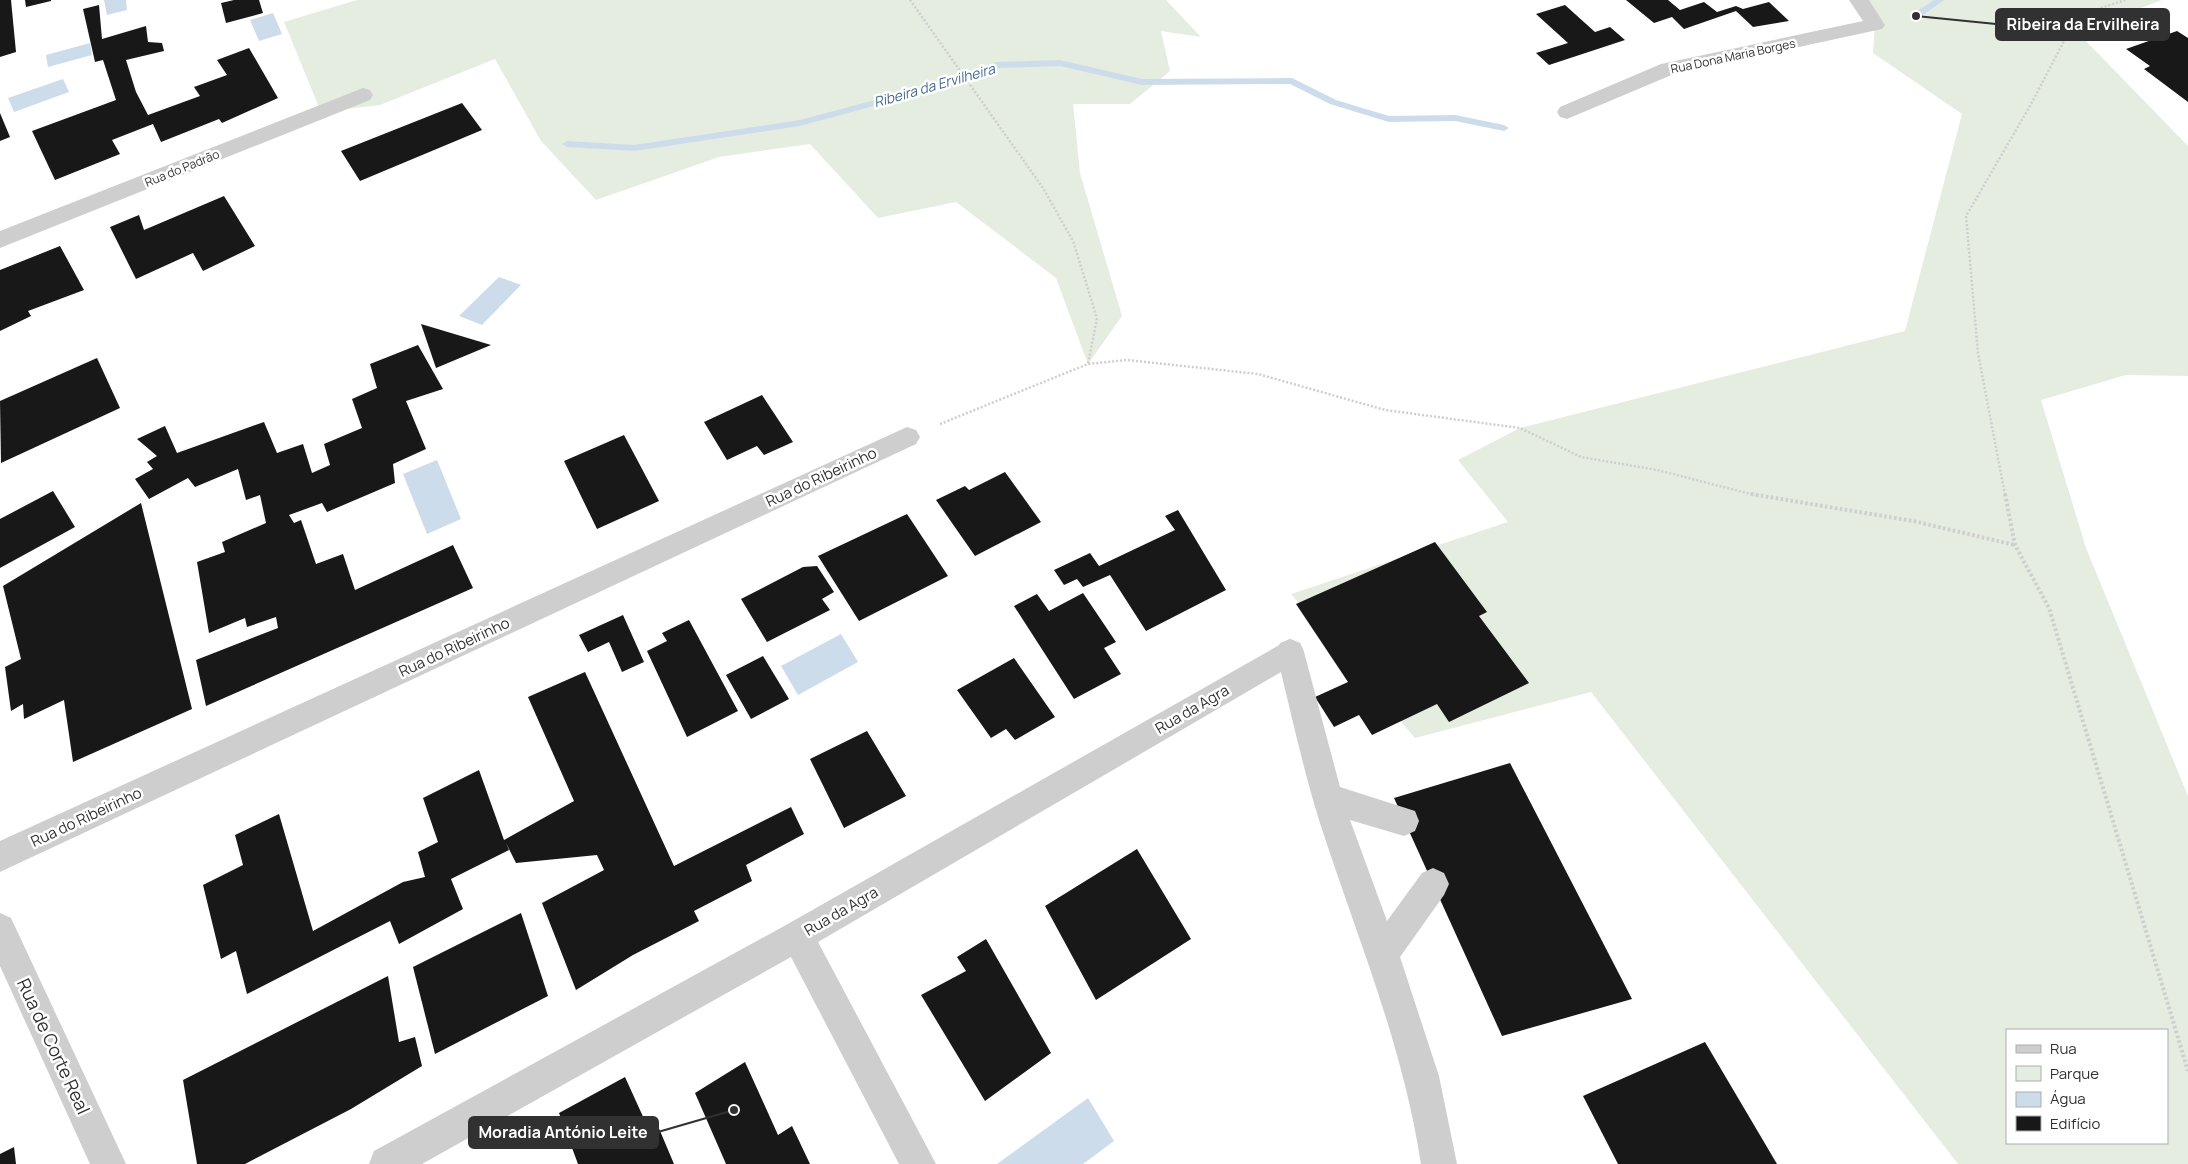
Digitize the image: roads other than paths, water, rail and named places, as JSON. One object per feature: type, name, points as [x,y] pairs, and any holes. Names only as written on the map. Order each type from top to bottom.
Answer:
[{"type":"street","name":"Rua Dona Maria Borges","points":[[1567,112],[1668,69],[1875,24],[1859,0]]},
{"type":"street","name":"Rua do Padrão","points":[[0,240],[363,95]]},
{"type":"street","name":"Rua do Ribeirinho","points":[[0,857],[907,437]]},
{"type":"street","name":"Rua da Agra","points":[[388,1164],[797,936],[1290,652],[1330,799]]},
{"type":"street","points":[[1404,821],[1330,799],[1334,818],[1416,1056],[1434,1126],[1439,1164]]},
{"type":"street","points":[[1382,955],[1433,884]]},
{"type":"street","name":"Rua de Corte Real","points":[[0,928],[108,1164]]},
{"type":"street","points":[[797,936],[918,1164]]},
{"type":"water","points":[[104,0],[126,0],[127,10],[107,15]]},
{"type":"water","points":[[273,13],[282,34],[259,41],[250,20]]},
{"type":"water","points":[[90,43],[92,55],[48,67],[46,55]]},
{"type":"water","points":[[63,79],[69,92],[14,112],[8,98]]},
{"type":"water","points":[[499,277],[521,285],[482,325],[459,316]]},
{"type":"water","points":[[437,460],[461,519],[427,534],[403,474]]},
{"type":"water","points":[[841,634],[858,662],[798,695],[781,666]]},
{"type":"water","points":[[1088,1098],[1114,1141],[1083,1164],[997,1164]]},
{"type":"waterway","name":"Ribeira da Ervilheira","points":[[1916,16],[1940,0]]},
{"type":"waterway","name":"Ribeira da Ervilheira","points":[[567,144],[634,148],[800,123],[904,95],[996,65],[1060,63],[1142,82],[1292,81],[1333,102],[1389,119],[1455,118],[1504,128]]},
{"type":"place","name":"Ribeira da Ervilheira","points":[[1916,16]]},
{"type":"place","name":"Moradia António Leite","points":[[734,1110]]}]
